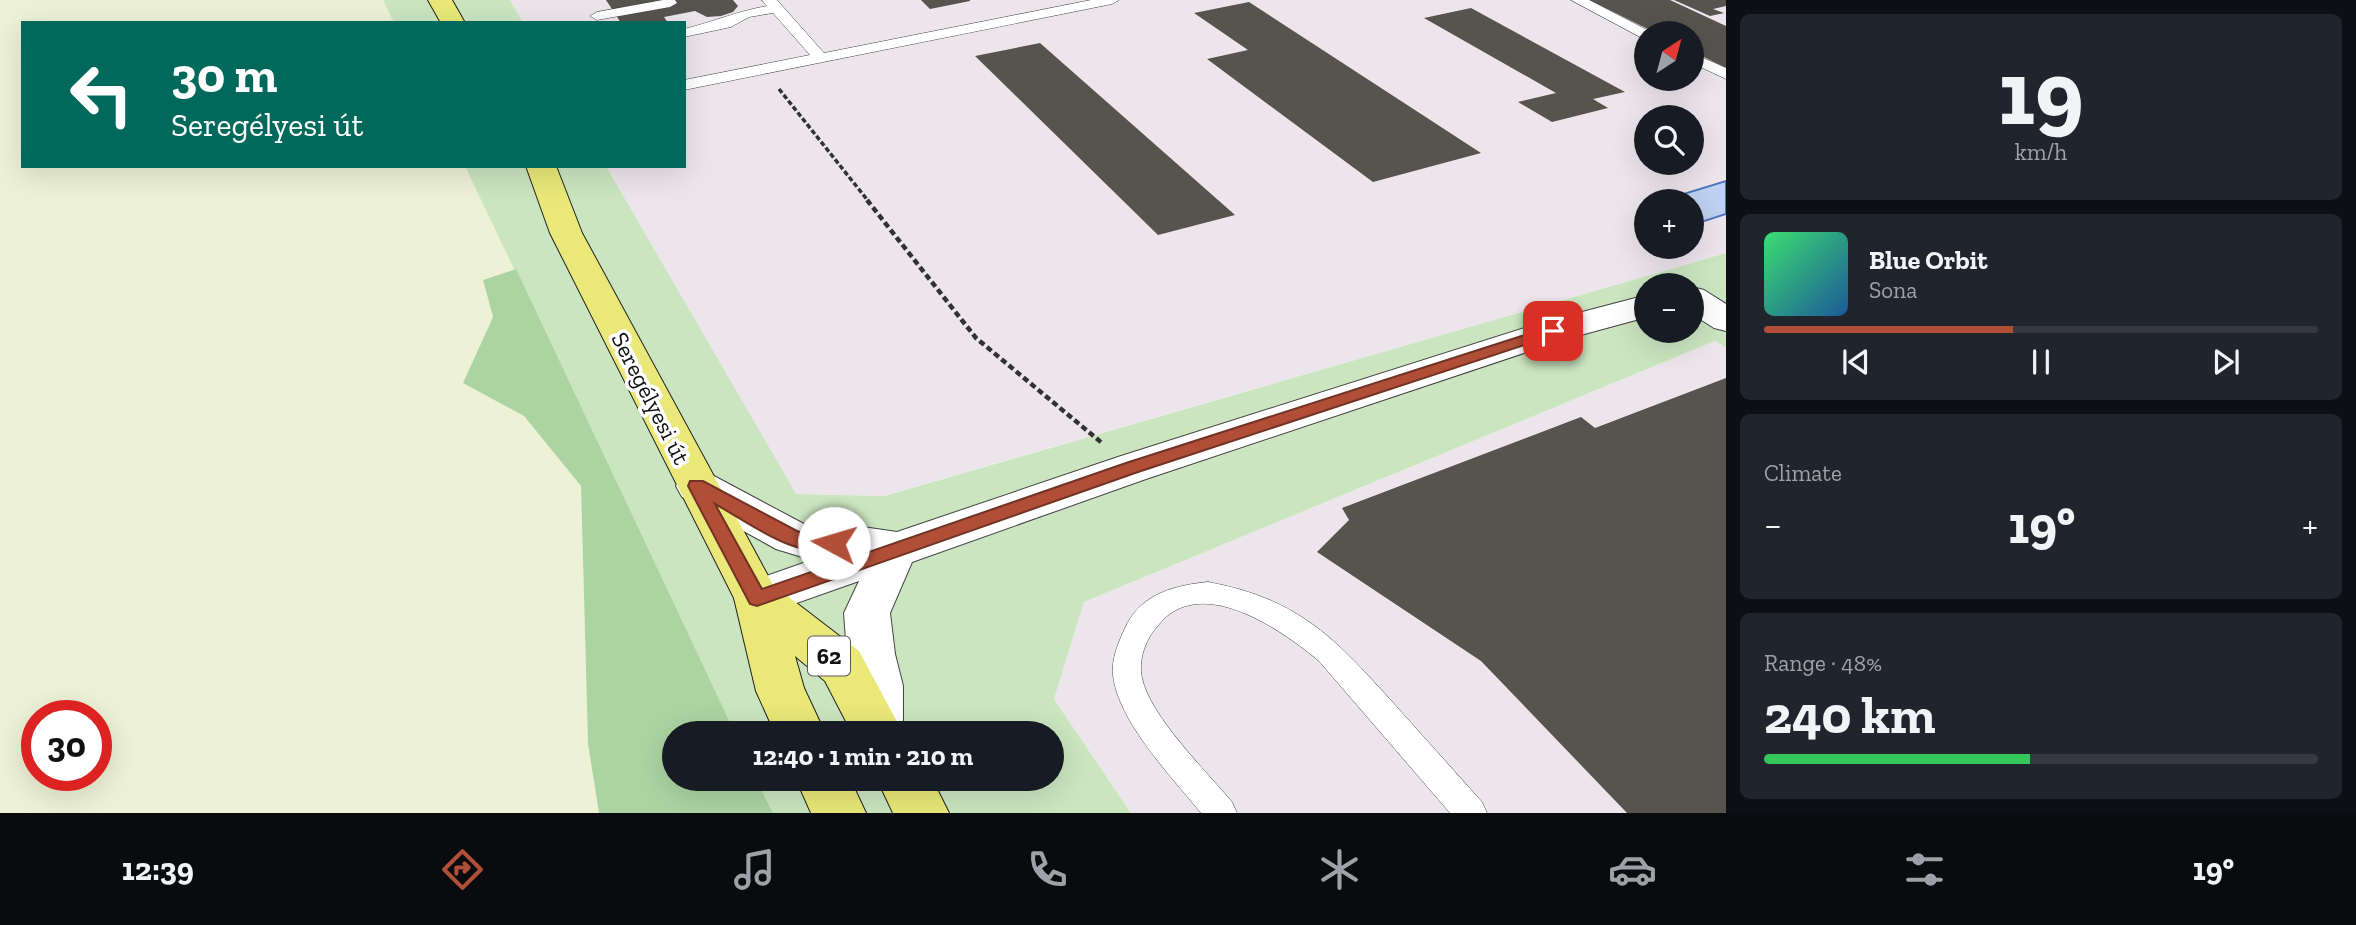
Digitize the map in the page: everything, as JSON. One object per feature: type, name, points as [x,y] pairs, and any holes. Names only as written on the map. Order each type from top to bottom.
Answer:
[{"type":"main road","points":[[440,0],[452,21]]},
{"type":"main road","name":"Seregélyesi út","points":[[515,168],[566,233]]},
{"type":"main road","name":"Seregélyesi út","points":[[542,168],[566,233],[696,486],[757,598],[780,691],[794,721]]},
{"type":"main road","name":"Seregélyesi út","points":[[757,598],[842,666],[872,721]]},
{"type":"main road","points":[[828,791],[839,813]]},
{"type":"main road","points":[[910,791],[922,813]]},
{"type":"street","points":[[1704,293],[1726,287]]},
{"type":"street","points":[[1704,304],[1726,320]]},
{"type":"street","points":[[757,598],[1132,468],[1553,331],[1634,309]]},
{"type":"street","points":[[696,486],[801,540],[811,543],[856,542],[896,549]]},
{"type":"street","points":[[878,721],[879,685],[871,654],[867,613],[896,549]]},
{"type":"lane","points":[[586,0],[599,20],[679,17],[726,24],[773,4],[821,58]]},
{"type":"lane","points":[[686,85],[1112,0]]},
{"type":"lane","points":[[1578,0],[1634,28]]},
{"type":"lane","points":[[1704,63],[1726,74]]},
{"type":"lane","points":[[1220,813],[1139,708],[1127,676],[1129,654],[1137,631],[1149,614],[1168,601],[1191,594],[1215,593],[1233,597],[1284,618],[1311,635],[1471,813]]},
{"type":"path","points":[[763,69],[976,338],[1132,468]]},
{"type":"shaded area","points":[[510,0],[1726,0],[1726,253],[1657,273],[1634,273],[1634,280],[883,496],[795,494],[607,168],[686,168],[686,21],[522,21]]},
{"type":"shaded area","points":[[1715,341],[1726,348],[1726,813],[1131,813],[1054,699],[1084,602]]},
{"type":"green space","points":[[0,0],[383,0],[393,21],[21,21],[21,168],[466,168],[516,269],[483,280],[493,317],[463,383],[524,416],[581,486],[588,744],[599,813],[0,813]]},
{"type":"green space","points":[[383,0],[510,0],[522,21],[393,21]]},
{"type":"green space","points":[[466,168],[607,168],[796,494],[884,496],[1634,280],[1634,343],[1704,343],[1704,273],[1657,273],[1726,253],[1726,348],[1715,341],[1084,602],[1054,699],[1131,813],[773,813],[762,791],[1064,791],[1064,721],[729,721]]},
{"type":"green space","points":[[516,269],[729,721],[662,721],[662,791],[762,791],[773,813],[599,813],[588,744],[581,486],[524,416],[463,383],[493,317],[483,280]]},
{"type":"water","points":[[1726,181],[1726,214],[1704,221],[1704,189],[1700,189]]},
{"type":"building","points":[[606,0],[733,0],[738,6],[733,12],[721,16],[707,17],[695,11],[664,17],[667,21],[620,21]]},
{"type":"building","points":[[921,0],[970,0],[970,1],[930,9]]},
{"type":"building","points":[[1589,0],[1670,0],[1726,26],[1726,68],[1704,57],[1704,21],[1634,22]]},
{"type":"building","points":[[1674,0],[1726,0],[1726,6],[1713,9],[1724,13],[1710,16]]},
{"type":"building","points":[[1249,2],[1481,153],[1373,182],[1207,59],[1248,50],[1194,13]]},
{"type":"building","points":[[1471,8],[1625,92],[1593,99],[1608,108],[1552,122],[1518,102],[1556,93],[1424,18]]},
{"type":"building","points":[[1040,43],[1235,215],[1158,235],[975,56]]},
{"type":"building","points":[[1726,378],[1726,813],[1627,813],[1481,661],[1317,552],[1349,520],[1342,508],[1581,417],[1595,428]]},
{"type":"route","points":[[834,543],[811,543],[791,537],[696,486],[757,598],[1132,468],[1553,331]]}]
